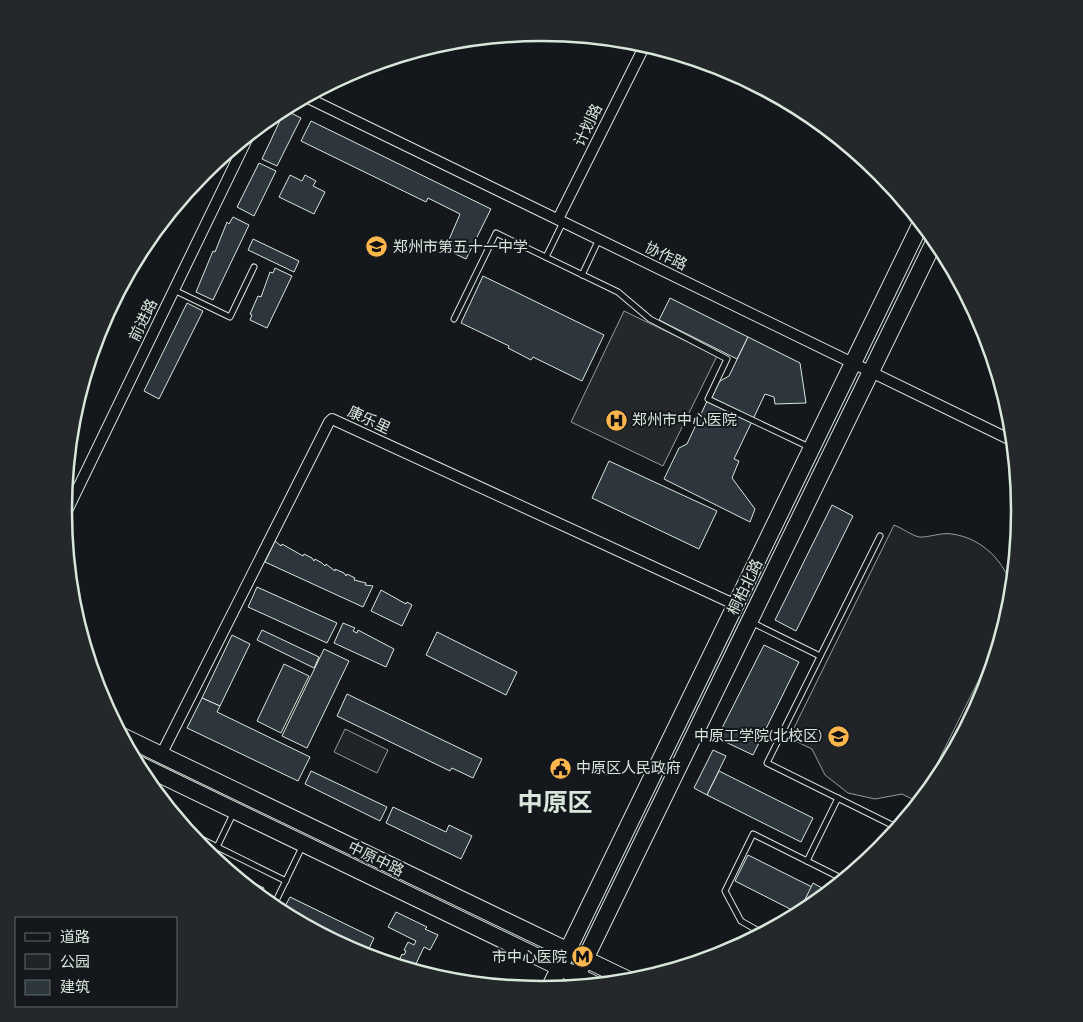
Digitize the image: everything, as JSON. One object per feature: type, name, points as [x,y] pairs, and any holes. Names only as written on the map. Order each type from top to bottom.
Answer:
[{"type":"main road","name":"桐柏北路","points":[[553,981],[918,231]]},
{"type":"main road","name":"桐柏北路","points":[[576,980],[931,248]]},
{"type":"main road","name":"中原中路","points":[[132,741],[618,975]]},
{"type":"main road","name":"中原中路","points":[[152,773],[559,968],[574,980]]},
{"type":"street","name":"计划路","points":[[561,221],[642,52]]},
{"type":"street","name":"协作路","points":[[313,101],[1005,437]]},
{"type":"street","name":"前进路","points":[[72,500],[242,150]]},
{"type":"street","name":"康乐里","points":[[161,755],[332,419],[736,605]]},
{"type":"lane","points":[[546,257],[561,221]]},
{"type":"lane","points":[[454,319],[496,233],[618,292],[650,319],[728,359],[708,399],[812,449]]},
{"type":"lane","points":[[582,275],[599,240]]},
{"type":"lane","points":[[174,290],[230,317],[254,267]]},
{"type":"lane","points":[[880,536],[767,763],[891,825]]},
{"type":"lane","points":[[751,621],[820,656]]},
{"type":"lane","points":[[807,861],[838,798]]},
{"type":"lane","points":[[217,847],[234,811]]},
{"type":"lane","points":[[755,929],[741,921],[725,891],[753,834],[837,876]]},
{"type":"lane","points":[[209,843],[286,881]]},
{"type":"lane","points":[[277,899],[304,845]]},
{"type":"green space","points":[[894,525],[919,537],[939,534],[963,536],[983,546],[991,553],[1007,575],[995,633],[986,662],[937,764],[912,799],[902,794],[875,799],[848,793],[825,775],[812,749],[789,738]]},
{"type":"green space","points":[[345,729],[388,750],[377,773],[334,752]]},
{"type":"shaded area","points":[[624,311],[717,356],[663,466],[571,422]]},
{"type":"building","points":[[292,113],[301,118],[277,166],[262,159],[280,121]]},
{"type":"building","points":[[311,121],[491,209],[466,259],[445,249],[460,214],[428,198],[426,202],[301,141]]},
{"type":"building","points":[[259,163],[276,171],[254,216],[237,207]]},
{"type":"building","points":[[290,175],[302,181],[305,175],[316,181],[313,186],[325,192],[314,214],[279,197]]},
{"type":"building","points":[[233,217],[249,225],[213,300],[196,292],[227,222],[229,224]]},
{"type":"building","points":[[253,239],[299,261],[294,272],[248,250]]},
{"type":"building","points":[[275,268],[292,276],[267,328],[250,320],[252,315],[250,314],[258,296],[261,297],[270,272],[273,273]]},
{"type":"building","points":[[483,276],[604,335],[582,381],[533,357],[531,360],[508,348],[509,346],[461,323]]},
{"type":"building","points":[[670,298],[748,337],[737,359],[659,320]]},
{"type":"building","points":[[187,303],[203,311],[159,399],[144,391]]},
{"type":"building","points":[[748,337],[800,363],[806,403],[775,404],[774,397],[765,394],[734,459],[739,461],[732,478],[755,509],[750,522],[664,479],[679,448],[687,444],[715,384],[729,376]]},
{"type":"building","points":[[609,461],[717,511],[699,549],[592,498]]},
{"type":"building","points":[[832,505],[853,516],[796,631],[775,620]]},
{"type":"building","points":[[275,541],[281,546],[282,544],[303,556],[304,554],[312,558],[314,561],[315,559],[325,566],[326,564],[335,571],[335,569],[346,576],[347,574],[355,578],[354,580],[373,586],[363,607],[265,562]]},
{"type":"building","points":[[257,587],[337,623],[327,643],[248,607]]},
{"type":"building","points":[[381,590],[406,604],[407,602],[412,605],[402,626],[371,611]]},
{"type":"building","points":[[343,623],[355,628],[353,631],[357,633],[358,630],[394,649],[386,667],[334,643]]},
{"type":"building","points":[[262,630],[319,657],[314,668],[257,640]]},
{"type":"building","points":[[437,632],[517,672],[506,695],[426,655]]},
{"type":"building","points":[[232,635],[250,644],[220,706],[202,698]]},
{"type":"building","points":[[764,645],[799,662],[753,755],[717,738]]},
{"type":"building","points":[[324,649],[349,661],[307,748],[282,736]]},
{"type":"building","points":[[284,664],[309,676],[281,733],[257,721]]},
{"type":"building","points":[[347,694],[482,759],[473,778],[452,768],[450,771],[337,716]]},
{"type":"building","points":[[202,698],[220,706],[217,712],[310,757],[298,781],[187,728]]},
{"type":"building","points":[[713,750],[726,756],[707,795],[694,788]]},
{"type":"building","points":[[311,771],[387,807],[380,821],[305,784]]},
{"type":"building","points":[[719,771],[813,818],[801,842],[707,795]]},
{"type":"building","points":[[393,807],[446,832],[449,825],[472,836],[461,859],[386,823]]},
{"type":"building","points":[[748,855],[812,887],[805,900],[790,909],[735,881]]},
{"type":"building","points":[[813,883],[822,888],[805,900]]},
{"type":"building","points":[[290,897],[374,938],[369,948],[334,932],[286,905]]},
{"type":"building","points":[[396,912],[427,927],[425,929],[438,935],[430,950],[424,947],[416,964],[400,959],[406,951],[404,950],[408,942],[414,945],[416,941],[388,927]]},
{"type":"place","name":"郑州市第五十一中学","points":[[377,247]]},
{"type":"place","name":"郑州市中心医院","points":[[616,420]]},
{"type":"place","name":"中原工学院(北校区)","points":[[838,736]]},
{"type":"place","name":"中原区人民政府","points":[[560,768]]},
{"type":"place","name":"市中心医院","points":[[583,957]]},
{"type":"district","name":"中原区","points":[[555,802]]}]
